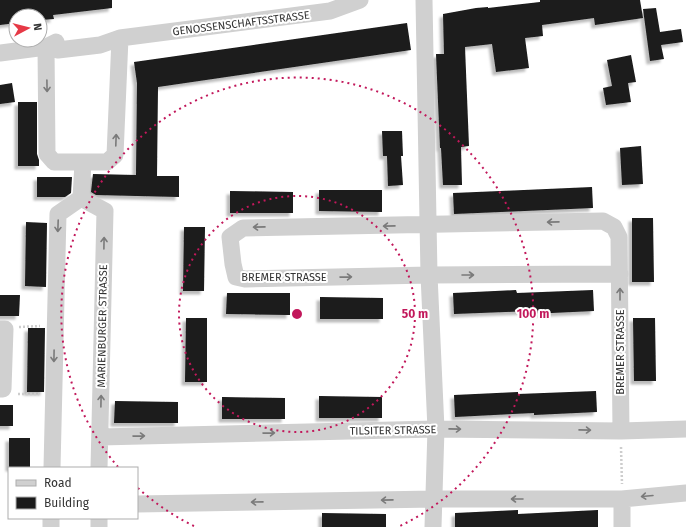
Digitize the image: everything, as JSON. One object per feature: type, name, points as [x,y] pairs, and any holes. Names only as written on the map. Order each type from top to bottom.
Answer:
[{"type":"street","name":"GENOSSENSCHAFTSSTRASSE","points":[[48,46],[64,38],[101,33],[120,38],[330,11],[360,0]]},
{"type":"street","points":[[424,0],[428,225],[436,429],[433,527]]},
{"type":"street","points":[[46,48],[48,154],[54,162],[107,162],[115,155],[120,38]]},
{"type":"street","name":"GENOSSENSCHAFTSSTRASSE","points":[[0,53],[38,48]]},
{"type":"street","points":[[52,467],[58,214],[81,198],[83,163]]},
{"type":"street","name":"MARIENBURGER STRASSE","points":[[81,198],[105,211],[99,467]]},
{"type":"street","name":"BREMER STRASSE","points":[[620,274],[430,275],[245,279],[236,276],[232,264],[230,237],[243,228],[603,221],[614,227],[619,237],[620,274],[621,431]]},
{"type":"street","points":[[2,389],[5,330],[7,328]]},
{"type":"street","name":"TILSITER STRASSE","points":[[100,437],[436,429],[621,431],[686,429]]},
{"type":"street","points":[[138,504],[435,499],[622,498],[686,493]]},
{"type":"street","points":[[622,498],[622,527]]},
{"type":"path","points":[[7,328],[55,326]]},
{"type":"path","points":[[2,389],[3,394],[54,395]]},
{"type":"path","points":[[621,431],[622,498]]},
{"type":"building","points":[[0,0],[112,0],[112,8],[53,15],[54,19],[48,19],[48,8],[8,8],[8,24],[0,25]]},
{"type":"building","points":[[540,0],[640,0],[643,18],[595,25],[594,18],[542,25],[543,36],[525,38],[529,68],[496,72],[492,44],[465,47],[469,146],[461,147],[462,185],[443,185],[436,54],[444,54],[443,14],[476,8],[540,2]]},
{"type":"building","points":[[656,8],[660,32],[681,29],[683,42],[661,45],[664,59],[650,61],[643,9]]},
{"type":"building","points":[[407,23],[411,50],[158,87],[157,176],[179,176],[179,197],[96,195],[91,192],[93,174],[136,175],[137,83],[134,62]]},
{"type":"building","points":[[631,55],[636,82],[628,83],[631,102],[606,105],[603,88],[612,86],[607,60]]},
{"type":"building","points":[[12,83],[15,102],[0,104],[0,85]]},
{"type":"building","points":[[18,102],[37,102],[37,154],[39,166],[18,166]]},
{"type":"building","points":[[382,131],[402,131],[403,156],[401,156],[403,185],[388,186],[387,156],[383,156]]},
{"type":"building","points":[[641,146],[643,184],[622,185],[620,148]]},
{"type":"building","points":[[37,177],[72,177],[71,193],[65,197],[37,197]]},
{"type":"building","points":[[592,187],[593,208],[454,214],[453,193]]},
{"type":"building","points":[[319,190],[382,190],[382,212],[319,211]]},
{"type":"building","points":[[230,191],[293,192],[293,213],[230,213]]},
{"type":"building","points":[[632,218],[653,218],[654,282],[632,282]]},
{"type":"building","points":[[26,222],[47,223],[46,287],[25,286]]},
{"type":"building","points":[[184,227],[205,227],[204,291],[183,291]]},
{"type":"building","points":[[516,290],[517,293],[593,290],[594,311],[530,314],[530,311],[454,314],[453,293]]},
{"type":"building","points":[[227,293],[290,293],[290,315],[226,314]]},
{"type":"building","points":[[0,295],[20,295],[19,316],[0,316]]},
{"type":"building","points":[[320,297],[383,298],[383,319],[320,319]]},
{"type":"building","points":[[186,318],[207,318],[207,382],[185,382]]},
{"type":"building","points":[[633,318],[655,318],[656,381],[634,381]]},
{"type":"building","points":[[28,328],[45,328],[44,392],[27,392]]},
{"type":"building","points":[[596,391],[597,412],[534,415],[534,413],[455,417],[454,395]]},
{"type":"building","points":[[319,396],[382,397],[382,418],[319,418]]},
{"type":"building","points":[[222,397],[285,398],[285,419],[222,419]]},
{"type":"building","points":[[115,401],[178,402],[178,423],[114,423]]},
{"type":"building","points":[[0,405],[13,405],[13,426],[0,426]]},
{"type":"building","points":[[9,438],[30,438],[30,467],[9,467]]},
{"type":"building","points":[[518,510],[518,514],[598,510],[598,527],[455,527],[455,513]]},
{"type":"building","points":[[322,513],[386,514],[386,527],[322,527]]}]
